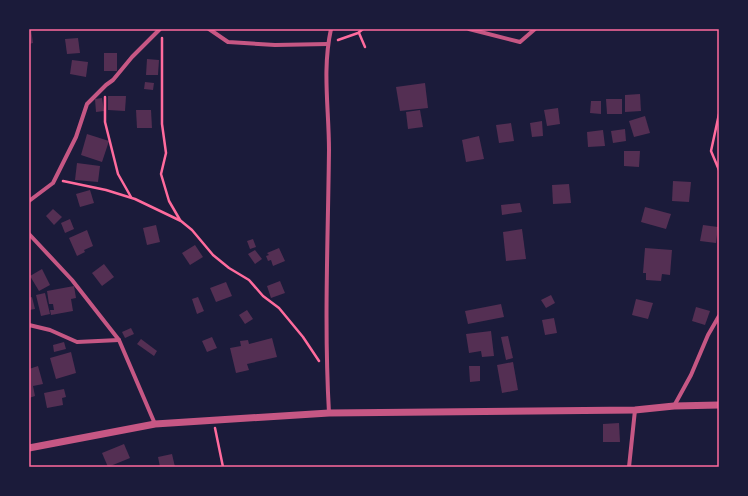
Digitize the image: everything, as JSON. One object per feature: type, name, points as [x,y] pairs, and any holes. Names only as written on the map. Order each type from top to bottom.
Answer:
[{"type":"street","points":[[29,201],[55,180],[76,137],[87,104],[106,84],[113,80],[132,57],[160,29]]},
{"type":"street","points":[[209,29],[228,42],[275,45],[328,44]]},
{"type":"street","points":[[329,414],[326,372],[329,136],[326,75],[328,44],[331,29]]},
{"type":"street","points":[[469,29],[520,42],[535,29]]},
{"type":"street","points":[[29,234],[72,280],[119,340],[156,424]]},
{"type":"street","points":[[674,406],[691,375],[708,335],[719,316]]},
{"type":"street","points":[[29,325],[50,330],[77,342],[119,340]]},
{"type":"street","points":[[29,448],[156,424],[329,414],[635,410],[674,406],[719,405]]},
{"type":"street","points":[[629,467],[635,410]]},
{"type":"path","points":[[328,44],[358,33],[363,29]]},
{"type":"path","points":[[358,33],[366,47]]},
{"type":"path","points":[[162,36],[162,124],[166,153],[161,174],[169,201],[181,221]]},
{"type":"path","points":[[106,84],[105,122],[118,174],[131,197]]},
{"type":"path","points":[[719,114],[710,151],[719,170]]},
{"type":"path","points":[[55,180],[106,190],[131,197],[181,221],[192,230],[213,255],[229,268],[249,280],[263,296],[279,308],[303,337],[326,372]]},
{"type":"path","points":[[213,421],[223,467]]},
{"type":"building","points":[[29,29],[31,29],[33,43],[29,44]]},
{"type":"building","points":[[78,38],[80,53],[67,54],[65,39]]},
{"type":"building","points":[[104,53],[117,53],[117,71],[104,71]]},
{"type":"building","points":[[147,59],[159,60],[158,75],[146,75]]},
{"type":"building","points":[[72,60],[88,62],[86,77],[70,74]]},
{"type":"building","points":[[145,82],[154,83],[153,90],[144,89]]},
{"type":"building","points":[[425,83],[428,108],[400,111],[396,87]]},
{"type":"building","points":[[640,94],[641,111],[625,112],[625,95]]},
{"type":"building","points":[[108,96],[126,96],[125,111],[108,110]]},
{"type":"building","points":[[102,98],[104,111],[96,112],[95,99]]},
{"type":"building","points":[[606,99],[622,99],[622,114],[607,114]]},
{"type":"building","points":[[591,101],[601,101],[601,114],[590,113]]},
{"type":"building","points":[[558,108],[560,124],[547,126],[544,110]]},
{"type":"building","points":[[136,110],[151,110],[152,128],[137,128]]},
{"type":"building","points":[[420,110],[423,127],[408,129],[406,112]]},
{"type":"building","points":[[645,116],[650,133],[634,137],[629,121]]},
{"type":"building","points":[[542,121],[543,136],[532,137],[530,123]]},
{"type":"building","points":[[511,123],[514,141],[499,143],[496,125]]},
{"type":"building","points":[[625,129],[626,141],[613,143],[611,131]]},
{"type":"building","points":[[603,130],[605,146],[588,147],[587,132]]},
{"type":"building","points":[[87,134],[109,141],[102,162],[81,155]]},
{"type":"building","points":[[479,136],[484,159],[466,162],[462,140]]},
{"type":"building","points":[[624,151],[640,151],[639,167],[624,166]]},
{"type":"building","points":[[77,163],[100,166],[98,182],[75,180]]},
{"type":"building","points":[[673,181],[691,182],[689,202],[672,201]]},
{"type":"building","points":[[569,184],[571,203],[553,204],[552,185]]},
{"type":"building","points":[[90,190],[94,203],[80,207],[76,194]]},
{"type":"building","points":[[520,203],[522,212],[502,215],[501,205]]},
{"type":"building","points":[[645,207],[671,214],[666,229],[641,222]]},
{"type":"building","points":[[53,209],[62,217],[54,225],[46,216]]},
{"type":"building","points":[[70,219],[74,229],[65,233],[61,223]]},
{"type":"building","points":[[156,225],[160,242],[147,245],[143,228]]},
{"type":"building","points":[[703,225],[718,227],[716,243],[700,241]]},
{"type":"building","points":[[522,229],[526,259],[506,261],[503,232]]},
{"type":"building","points":[[87,230],[93,246],[84,250],[85,252],[77,256],[69,238]]},
{"type":"building","points":[[253,239],[256,247],[250,249],[247,241]]},
{"type":"building","points":[[195,245],[203,257],[190,265],[182,253]]},
{"type":"building","points":[[279,248],[285,261],[273,266],[271,260],[268,261],[266,256],[269,255],[267,253]]},
{"type":"building","points":[[645,248],[672,250],[670,275],[662,274],[661,281],[646,280],[646,273],[643,273]]},
{"type":"building","points":[[255,250],[262,259],[255,264],[248,254]]},
{"type":"building","points":[[104,264],[114,277],[102,286],[92,273]]},
{"type":"building","points":[[42,269],[50,285],[39,291],[30,276]]},
{"type":"building","points":[[280,281],[285,293],[271,298],[267,286]]},
{"type":"building","points":[[226,282],[232,296],[216,302],[210,288]]},
{"type":"building","points":[[74,286],[76,298],[71,299],[73,311],[51,315],[50,310],[54,310],[53,304],[49,304],[47,291]]},
{"type":"building","points":[[45,293],[50,314],[41,316],[36,295]]},
{"type":"building","points":[[551,295],[555,303],[546,308],[541,300]]},
{"type":"building","points":[[32,297],[35,309],[29,310],[29,298]]},
{"type":"building","points":[[198,297],[204,311],[197,314],[192,299]]},
{"type":"building","points":[[636,299],[653,303],[648,319],[632,315]]},
{"type":"building","points":[[501,304],[504,317],[468,324],[465,311]]},
{"type":"building","points":[[696,307],[710,311],[705,325],[692,321]]},
{"type":"building","points":[[247,310],[253,319],[245,324],[239,315]]},
{"type":"building","points":[[554,318],[557,333],[545,335],[542,320]]},
{"type":"building","points":[[131,328],[134,334],[125,338],[122,332]]},
{"type":"building","points":[[491,331],[494,356],[482,357],[481,351],[469,353],[466,334]]},
{"type":"building","points":[[508,336],[513,358],[506,360],[501,337]]},
{"type":"building","points":[[212,337],[217,348],[207,352],[202,341]]},
{"type":"building","points":[[272,338],[277,357],[247,364],[249,370],[236,373],[230,348],[241,346],[240,341],[248,340],[249,344]]},
{"type":"building","points":[[141,339],[157,351],[154,356],[137,344]]},
{"type":"building","points":[[64,342],[66,349],[54,352],[53,345]]},
{"type":"building","points":[[71,352],[76,373],[56,379],[50,358]]},
{"type":"building","points":[[513,362],[518,390],[502,393],[497,365]]},
{"type":"building","points":[[38,366],[43,384],[33,386],[35,396],[29,398],[29,369]]},
{"type":"building","points":[[469,366],[480,366],[480,381],[470,382]]},
{"type":"building","points":[[64,389],[66,397],[62,398],[63,405],[47,408],[44,393]]},
{"type":"building","points":[[619,423],[620,442],[603,442],[603,424]]},
{"type":"building","points":[[124,444],[130,458],[108,467],[102,453]]},
{"type":"building","points":[[172,454],[175,467],[160,467],[158,457]]}]
